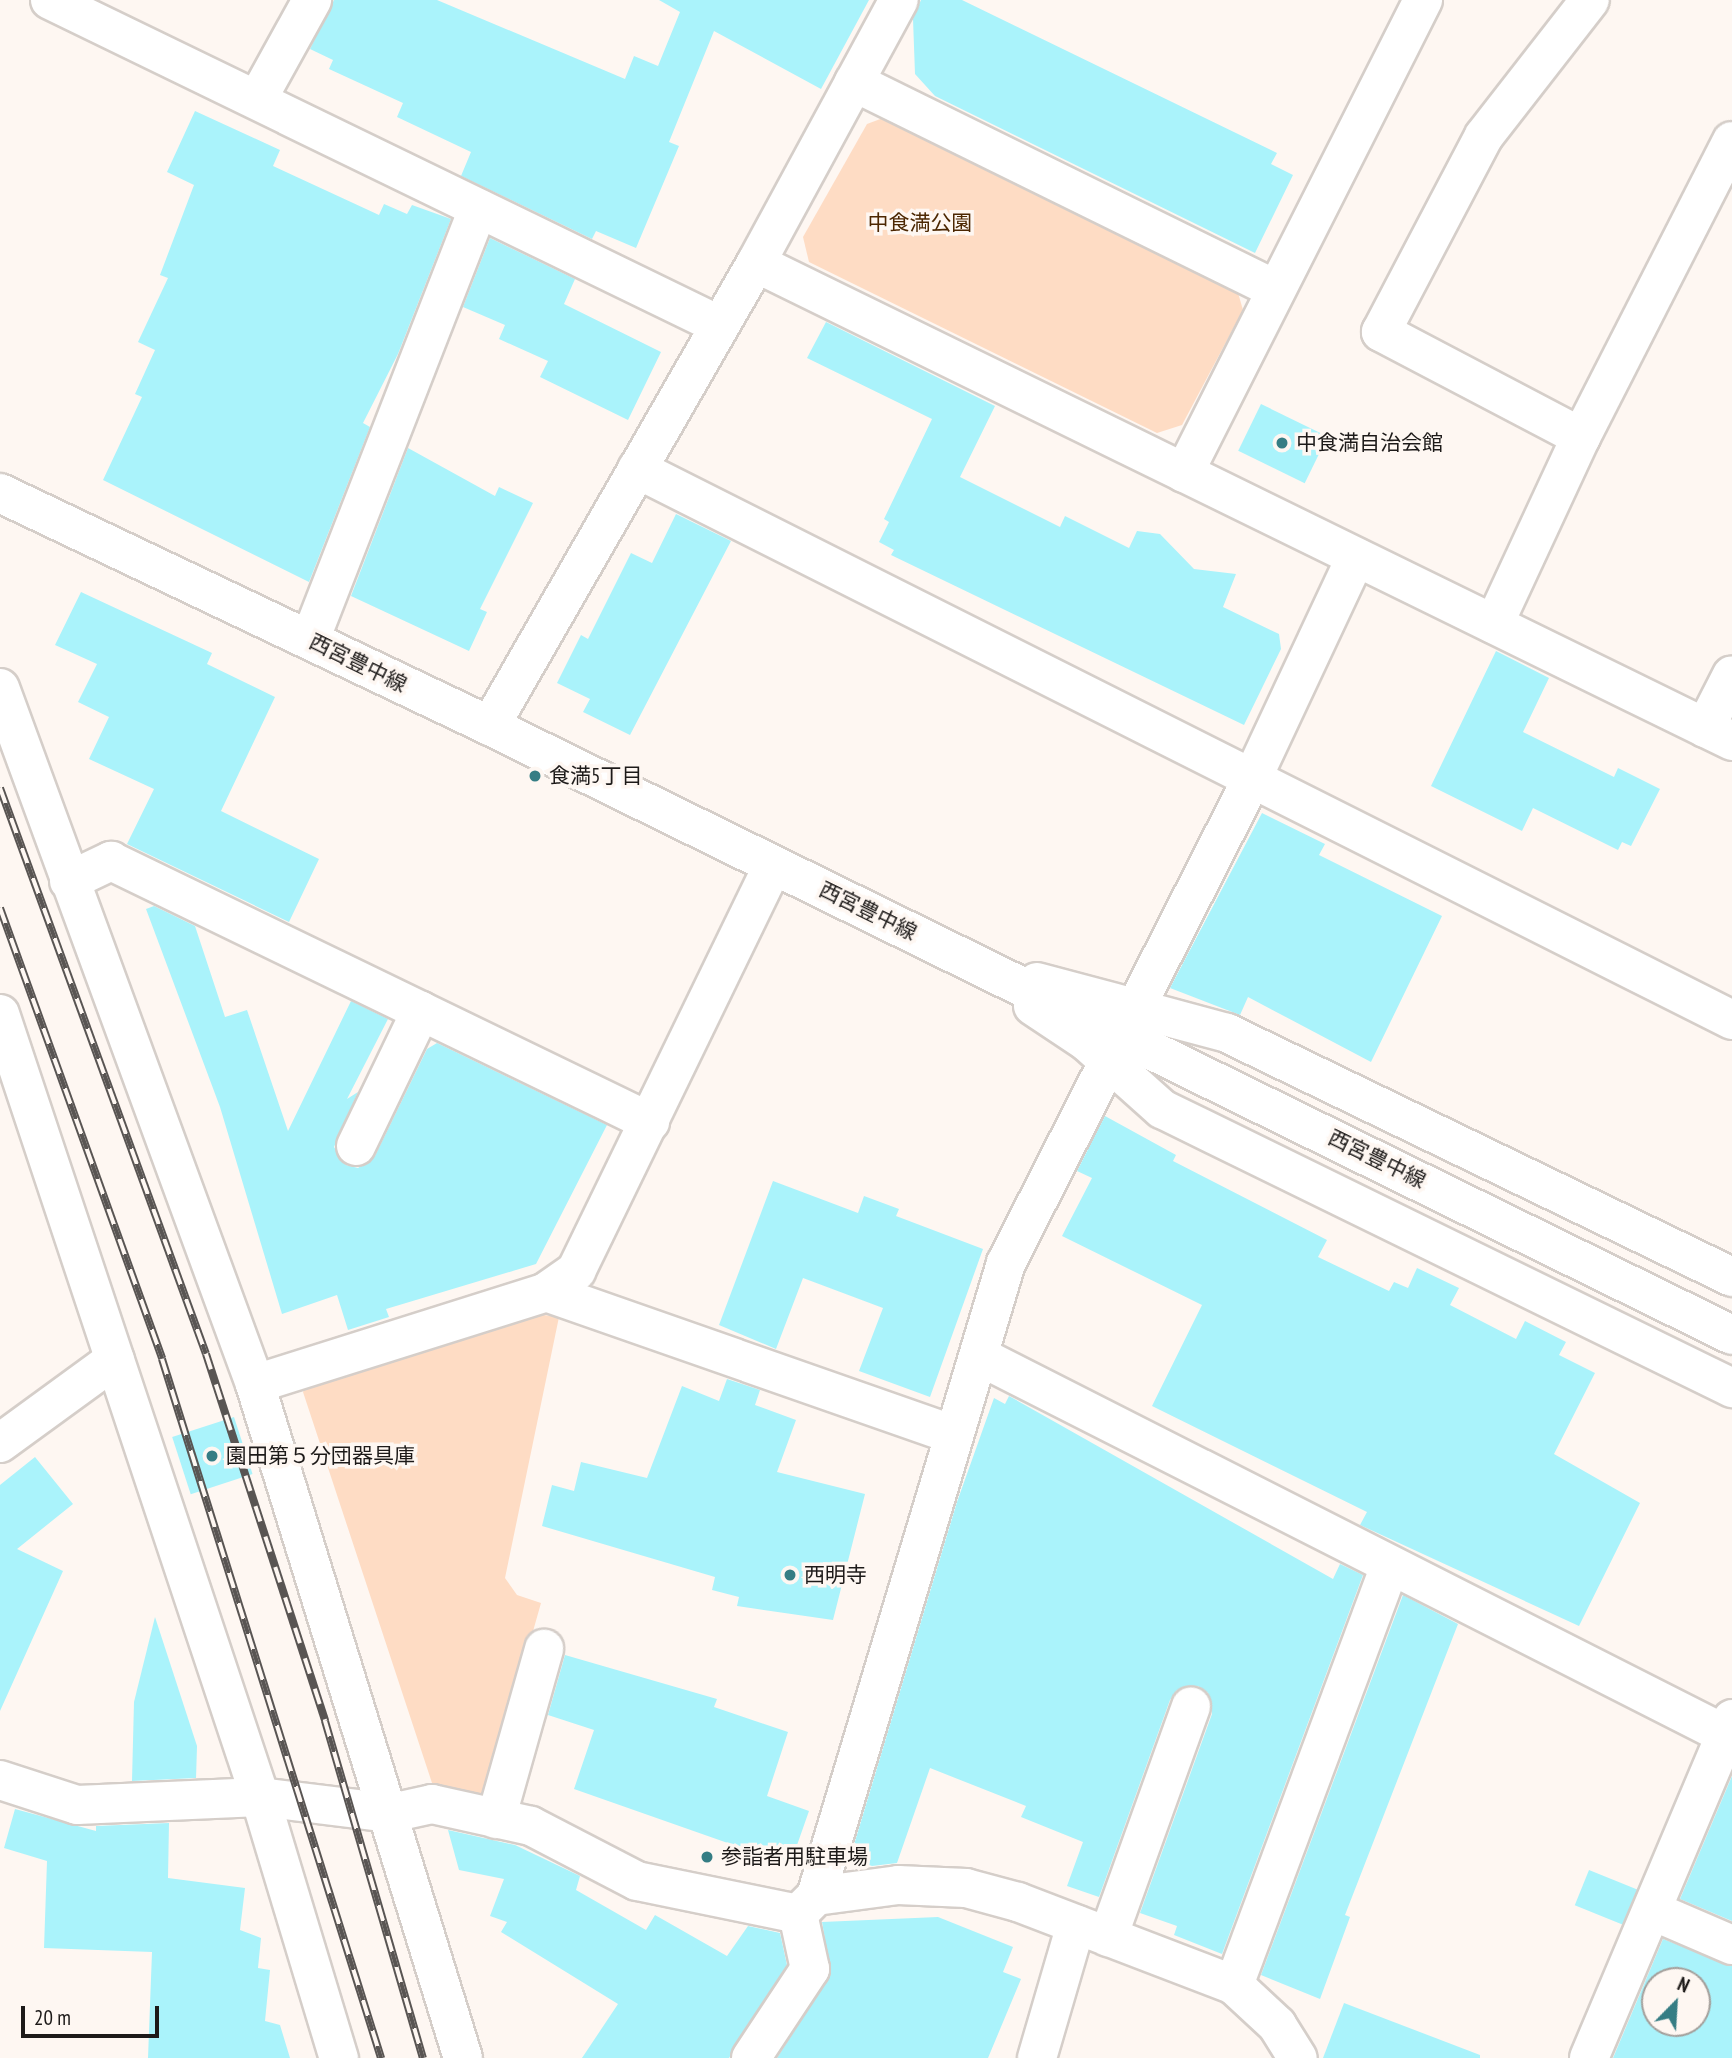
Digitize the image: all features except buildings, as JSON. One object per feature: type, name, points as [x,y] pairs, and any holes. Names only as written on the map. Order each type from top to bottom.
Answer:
[{"type":"street","points":[[50,0],[258,98],[478,209],[717,324]]},
{"type":"street","points":[[258,98],[312,0]]},
{"type":"street","points":[[490,726],[717,324],[756,263],[899,0]]},
{"type":"street","points":[[1184,473],[1423,0]]},
{"type":"street","points":[[1581,437],[1381,332],[1484,136],[1590,0]]},
{"type":"street","points":[[855,82],[1275,289]]},
{"type":"street","points":[[1494,624],[1581,437],[1732,141]]},
{"type":"street","points":[[310,640],[478,209]]},
{"type":"street","points":[[756,263],[1719,734],[1732,675]]},
{"type":"street","points":[[637,469],[1251,781],[1732,1020]]},
{"type":"street","name":"西宮豊中線","points":[[0,494],[490,726],[1732,1335]]},
{"type":"street","points":[[751,2058],[810,1969],[807,1905],[1006,1264],[1251,781],[1356,557]]},
{"type":"street","points":[[0,688],[255,1384],[391,1813],[463,2058]]},
{"type":"street","points":[[69,881],[111,861],[650,1122]]},
{"type":"street","points":[[255,1384],[546,1292],[576,1271],[773,864]]},
{"type":"street","points":[[356,1146],[421,1011]]},
{"type":"street","points":[[0,1014],[260,1797],[339,2058]]},
{"type":"street","points":[[1122,1035],[1227,1033],[1732,1277]]},
{"type":"street","points":[[1122,1035],[1162,1109],[1732,1388]]},
{"type":"street","points":[[546,1292],[952,1434]]},
{"type":"street","points":[[979,1356],[1127,1426],[1389,1569],[1730,1731],[1589,2058]]},
{"type":"street","points":[[0,1443],[116,1359]]},
{"type":"street","points":[[1234,1985],[1389,1569]]},
{"type":"street","points":[[496,1819],[544,1649]]},
{"type":"street","points":[[1037,2058],[1191,1707]]},
{"type":"street","points":[[0,1780],[78,1805],[260,1797],[391,1813],[432,1804],[531,1826],[637,1881],[807,1905],[898,1885],[966,1888],[1092,1931],[1234,1985],[1277,2025],[1298,2058]]},
{"type":"street","points":[[1653,1912],[1732,1945]]},
{"type":"green space","name":"中食満公園","points":[[891,115],[1236,286],[1243,310],[1182,425],[1157,433],[809,262],[803,237],[867,124]]},
{"type":"green space","points":[[528,1313],[559,1317],[505,1578],[517,1595],[541,1603],[486,1797],[433,1786],[303,1392],[306,1385]]},
{"type":"railway","points":[[0,788],[206,1354],[325,1721],[423,2058]]},
{"type":"railway","points":[[0,908],[162,1359],[381,2058]]},
{"type":"place","name":"中食満自治会館","points":[[1282,443]]},
{"type":"place","name":"食満5丁目","points":[[535,776]]},
{"type":"place","name":"園田第５分団器具庫","points":[[212,1456]]},
{"type":"place","name":"西明寺","points":[[790,1575]]},
{"type":"place","name":"参詣者用駐車場","points":[[707,1857]]}]
